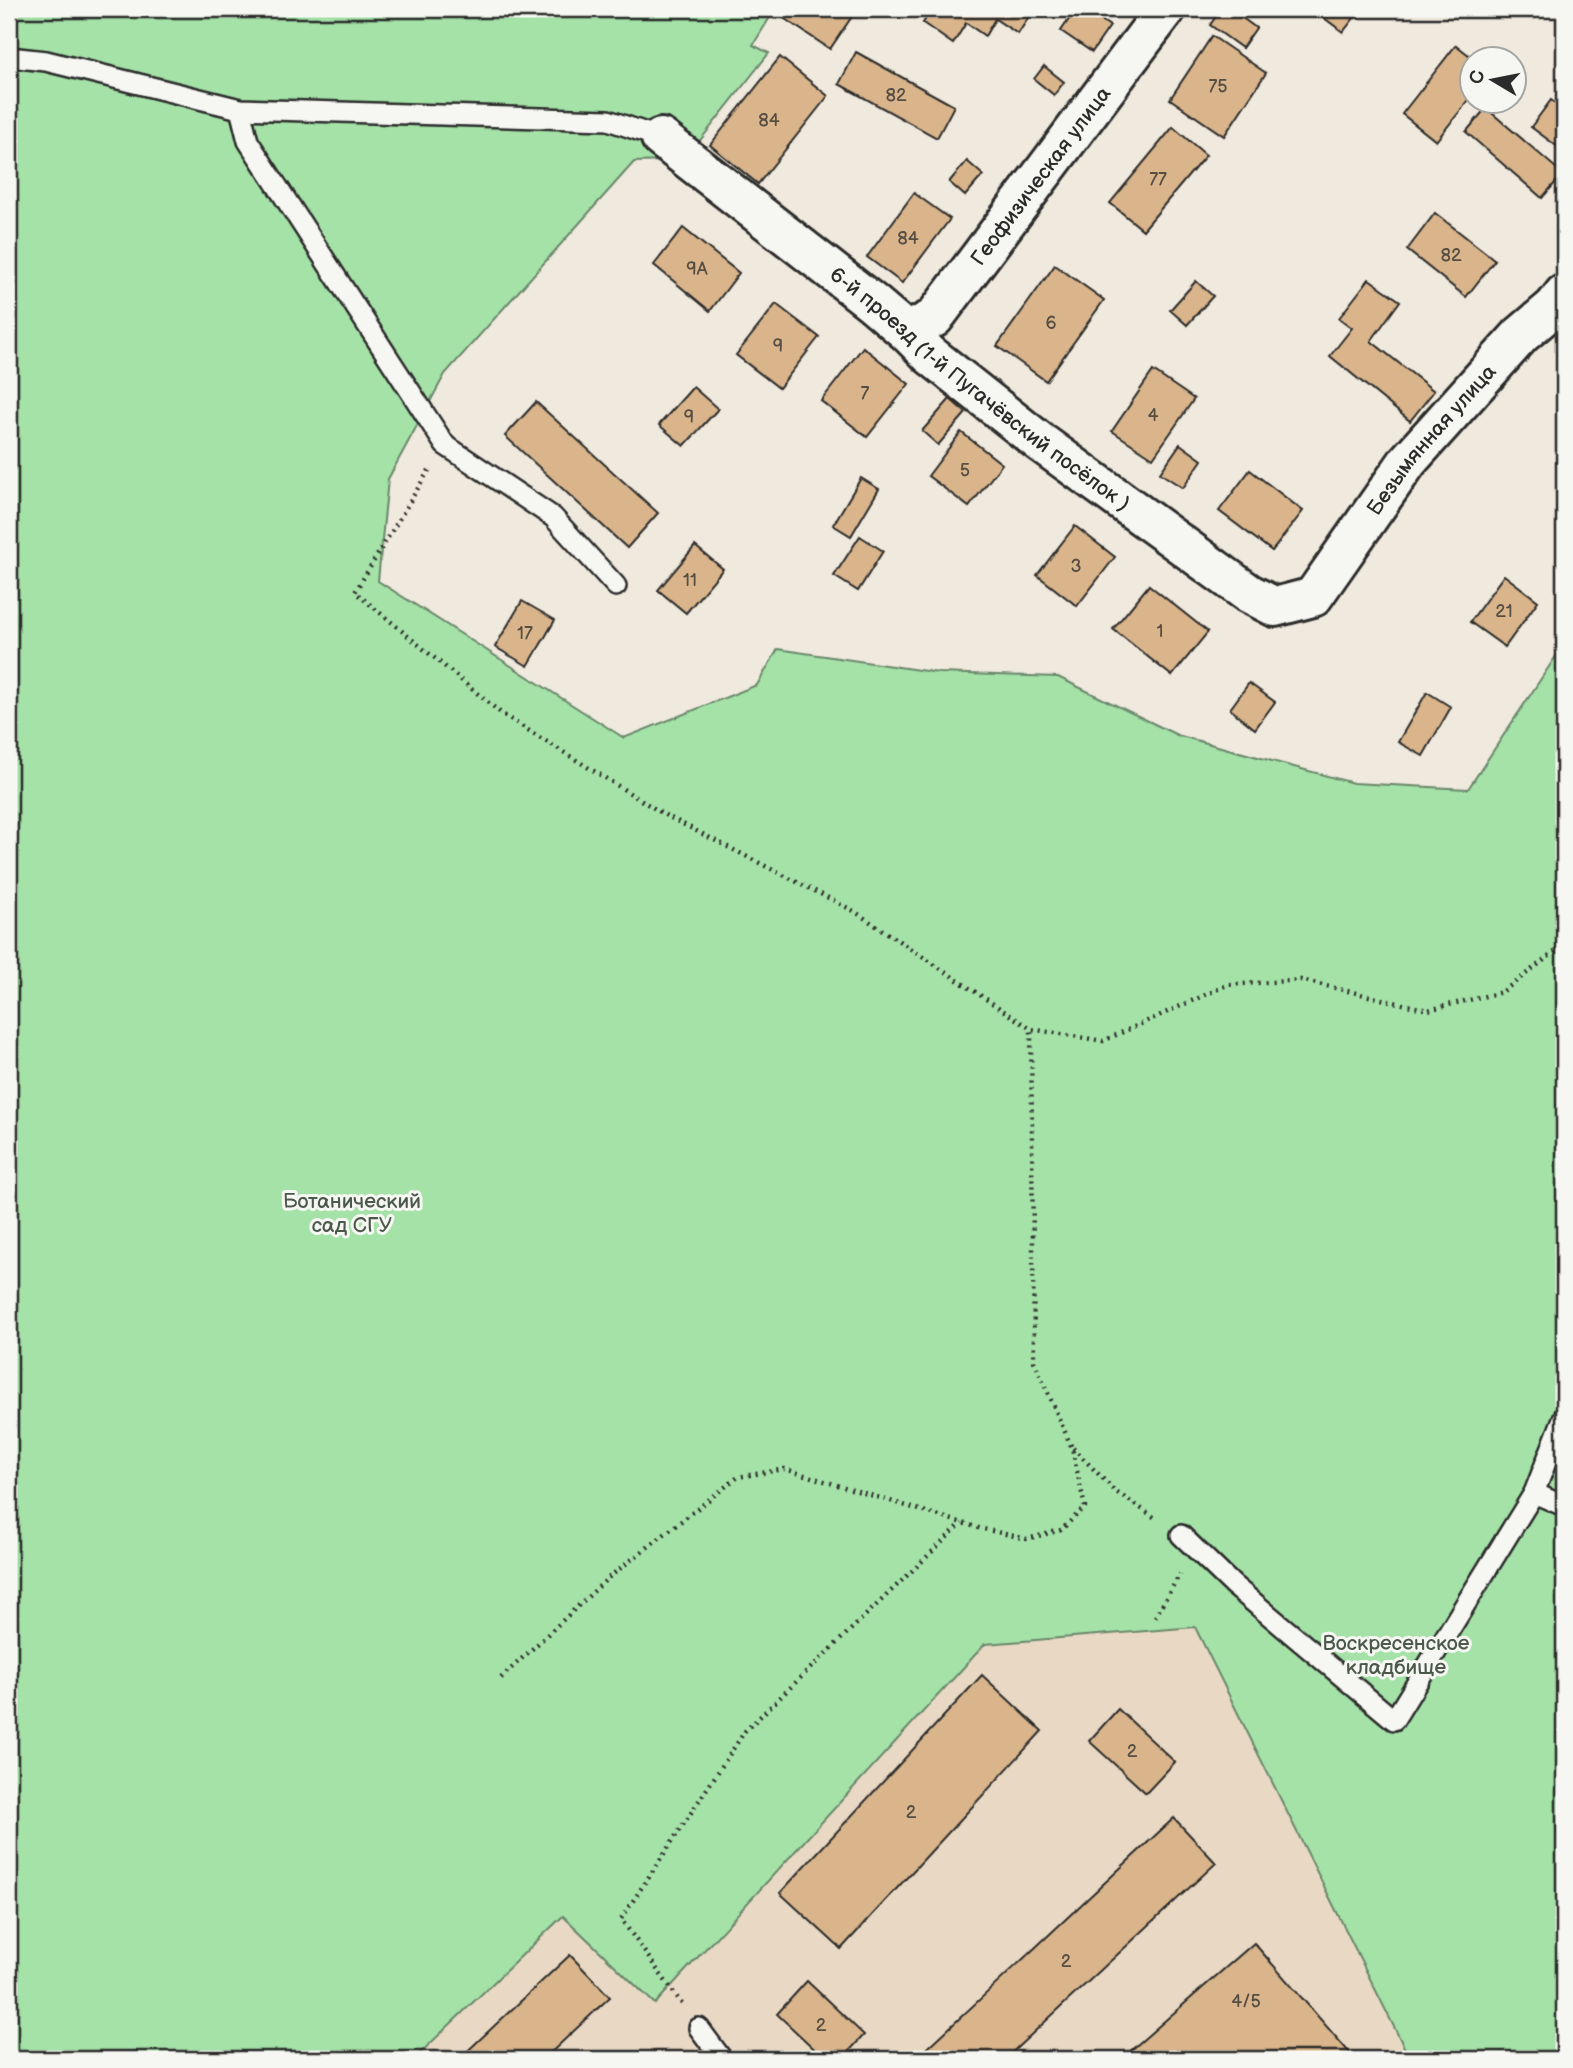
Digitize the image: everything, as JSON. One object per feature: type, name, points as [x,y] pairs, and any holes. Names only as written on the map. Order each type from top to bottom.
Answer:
[{"type":"street","name":"Геофизическая улица","points":[[908,332],[934,318],[1166,9]]},
{"type":"street","name":"6-й проезд (1-й Пугачёвский посёлок )","points":[[661,138],[908,332],[930,355],[1040,442],[1248,593],[1275,607],[1313,597]]},
{"type":"street","name":"Безымянная улица","points":[[1313,597],[1408,461],[1521,335],[1564,294]]},
{"type":"lane","points":[[9,57],[46,61],[240,110],[608,120],[661,138]]},
{"type":"lane","points":[[240,110],[248,141],[444,445],[554,517],[616,586]]},
{"type":"lane","points":[[1181,1535],[1233,1585],[1394,1720],[1534,1493],[1564,1416]]},
{"type":"lane","points":[[1534,1493],[1564,1506]]},
{"type":"lane","points":[[699,2028],[722,2059]]},
{"type":"path","points":[[444,445],[355,592],[502,714],[665,815],[854,911],[1031,1029],[1103,1041],[1227,985],[1301,980],[1428,1010],[1502,992],[1564,945]]},
{"type":"path","points":[[501,1678],[608,1578],[738,1477],[785,1469],[962,1523],[1027,1539],[1061,1530],[1085,1507],[1072,1448],[1034,1361],[1031,1029]]},
{"type":"path","points":[[1072,1448],[1116,1492],[1181,1535],[1182,1570],[1154,1617]]},
{"type":"path","points":[[699,2028],[621,1919],[745,1731],[962,1523]]},
{"type":"shaded area","points":[[1196,1627],[1410,2059],[414,2059],[563,1916],[655,2003],[985,1643]]},
{"type":"green space","points":[[9,9],[775,9],[753,45],[769,53],[694,148],[670,161],[634,162],[445,374],[388,479],[378,581],[624,738],[757,685],[778,649],[939,673],[1058,677],[1177,735],[1353,783],[1468,789],[1564,644],[1564,2059],[1410,2059],[1195,1627],[985,1644],[655,2004],[563,1916],[414,2059],[9,2059]]},
{"type":"building","points":[[783,9],[857,9],[830,49],[779,15]]},
{"type":"building","points":[[932,9],[1034,9],[1018,34],[995,19],[985,36],[966,23],[953,44],[923,23]]},
{"type":"building","points":[[1076,9],[1084,9],[1110,26],[1092,52],[1061,31]]},
{"type":"building","points":[[1221,9],[1230,9],[1256,28],[1242,48],[1210,25]]},
{"type":"building","points":[[1312,9],[1361,9],[1343,32]]},
{"type":"building","points":[[1212,36],[1266,73],[1224,136],[1170,99]]},
{"type":"building","points":[[1456,45],[1458,47],[1458,114],[1436,141],[1402,114]]},
{"type":"building","points":[[856,52],[954,106],[937,138],[839,84]]},
{"type":"building","points":[[780,57],[828,96],[758,184],[710,145]]},
{"type":"building","points":[[1044,66],[1064,82],[1054,95],[1034,79]]},
{"type":"building","points":[[1551,100],[1564,110],[1564,138],[1558,147],[1531,127]]},
{"type":"building","points":[[1479,116],[1495,116],[1563,174],[1542,198],[1466,132]]},
{"type":"building","points":[[1173,127],[1206,155],[1143,230],[1110,203]]},
{"type":"building","points":[[967,161],[983,175],[965,196],[949,182]]},
{"type":"building","points":[[914,193],[950,219],[902,283],[867,257]]},
{"type":"building","points":[[1435,213],[1495,260],[1466,297],[1407,250]]},
{"type":"building","points":[[683,228],[739,273],[710,311],[654,265]]},
{"type":"building","points":[[1055,265],[1104,300],[1046,381],[997,346]]},
{"type":"building","points":[[1369,279],[1400,301],[1371,341],[1434,391],[1410,421],[1330,356],[1352,328],[1339,318]]},
{"type":"building","points":[[1196,281],[1213,296],[1187,325],[1170,310]]},
{"type":"building","points":[[776,304],[819,337],[779,388],[736,355]]},
{"type":"building","points":[[863,347],[909,384],[867,437],[821,401]]},
{"type":"building","points":[[1153,371],[1194,399],[1153,458],[1112,431]]},
{"type":"building","points":[[693,387],[718,409],[684,446],[659,425]]},
{"type":"building","points":[[950,399],[966,413],[938,445],[922,431]]},
{"type":"building","points":[[536,402],[658,513],[627,548],[505,436]]},
{"type":"building","points":[[961,432],[1002,464],[969,507],[928,476]]},
{"type":"building","points":[[1180,444],[1202,460],[1183,488],[1160,473]]},
{"type":"building","points":[[1250,470],[1303,511],[1272,551],[1219,511]]},
{"type":"building","points":[[861,478],[879,489],[851,536],[833,525]]},
{"type":"building","points":[[1075,526],[1115,557],[1077,606],[1037,575]]},
{"type":"building","points":[[860,536],[883,551],[858,591],[834,576]]},
{"type":"building","points":[[695,546],[723,569],[686,613],[658,590]]},
{"type":"building","points":[[1504,575],[1538,601],[1505,647],[1470,622]]},
{"type":"building","points":[[1149,585],[1208,632],[1172,676],[1113,629]]},
{"type":"building","points":[[522,601],[555,620],[528,666],[495,647]]},
{"type":"building","points":[[1249,683],[1275,702],[1255,729],[1230,709]]},
{"type":"building","points":[[1427,692],[1451,707],[1423,756],[1398,742]]},
{"type":"building","points":[[982,1675],[1042,1731],[841,1949],[780,1893]]},
{"type":"building","points":[[1118,1709],[1175,1762],[1146,1793],[1089,1741]]},
{"type":"building","points":[[1174,1818],[1216,1863],[1005,2059],[916,2059]]},
{"type":"building","points":[[1254,1943],[1355,2059],[1121,2059]]},
{"type":"building","points":[[570,1955],[610,1997],[544,2059],[459,2059]]},
{"type":"building","points":[[807,1981],[864,2035],[842,2059],[825,2059],[777,2014]]},
{"type":"park label","name":"Ботанический сад СГУ","points":[[352,1213]]},
{"type":"park label","name":"Воскресенское кладбище","points":[[1396,1655]]}]
